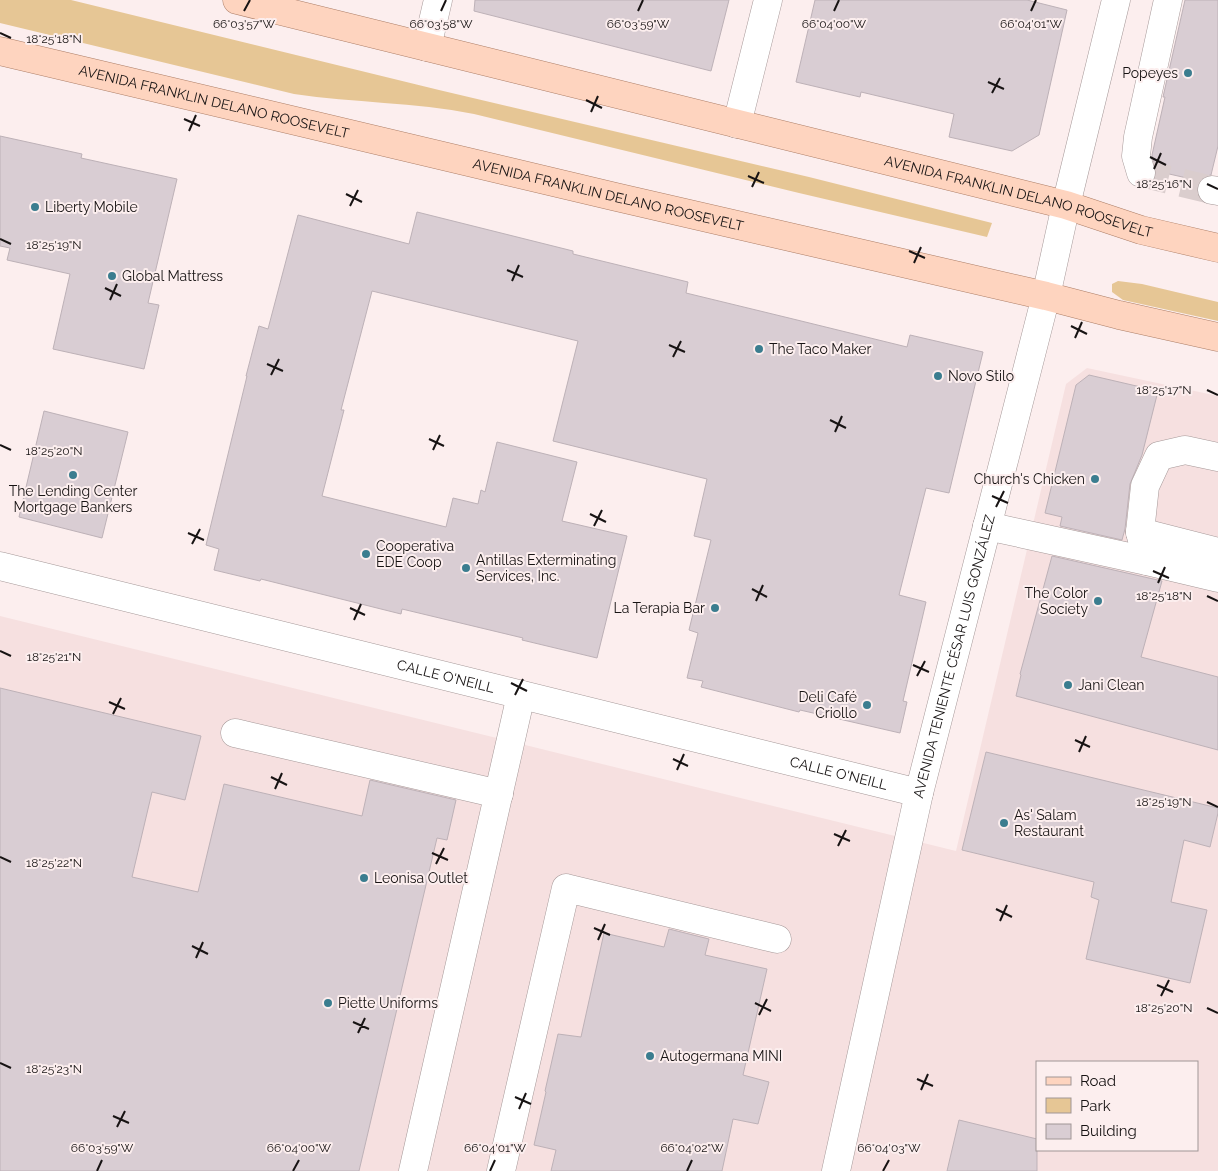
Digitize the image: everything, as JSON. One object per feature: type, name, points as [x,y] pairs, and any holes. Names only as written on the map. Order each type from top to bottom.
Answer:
[{"type":"main road","name":"AVENIDA FRANKLIN DELANO ROOSEVELT","points":[[237,0],[1066,205],[1141,230],[1218,248]]},
{"type":"main road","name":"AVENIDA FRANKLIN DELANO ROOSEVELT","points":[[0,51],[1218,337]]},
{"type":"street","points":[[427,47],[438,0]]},
{"type":"street","points":[[738,124],[768,0]]},
{"type":"street","name":"AVENIDA TENIENTE CÉSAR LUIS GONZÁLEZ","points":[[836,1171],[919,793],[1046,296],[1116,0]]},
{"type":"street","points":[[1141,173],[1136,156],[1138,137],[1168,0]]},
{"type":"street","points":[[1147,561],[1140,532],[1145,486],[1159,456],[1185,450],[1218,457]]},
{"type":"street","points":[[988,526],[1218,578]]},
{"type":"street","points":[[1140,532],[1218,552]]},
{"type":"street","name":"CALLE O'NEILL","points":[[0,566],[919,793]]},
{"type":"street","points":[[413,1171],[521,695]]},
{"type":"street","points":[[234,733],[499,794]]},
{"type":"street","points":[[500,1171],[566,888],[778,939]]},
{"type":"shaded area","points":[[1087,368],[1218,396],[1218,1171],[0,1171],[0,616],[956,851],[1066,384]]},
{"type":"green space","points":[[0,0],[71,0],[439,90],[809,177],[992,223],[987,237],[474,114],[429,107],[294,94],[0,23]]},
{"type":"green space","points":[[1118,281],[1142,284],[1218,302],[1218,321],[1123,300],[1112,292],[1112,284]]},
{"type":"building","points":[[475,0],[729,0],[711,71],[474,11]]},
{"type":"building","points":[[815,0],[1027,0],[1067,10],[1039,135],[1012,151],[949,137],[954,114],[861,92],[860,97],[796,82]]},
{"type":"building","name":"Popeyes","points":[[1185,0],[1218,0],[1218,146],[1211,175],[1206,176],[1200,181],[1156,171],[1152,155]]},
{"type":"building","name":"Global Mattress","points":[[0,136],[82,154],[81,158],[177,179],[148,303],[159,305],[144,369],[53,349],[70,274],[7,260],[10,248],[0,246]]},
{"type":"building","points":[[417,212],[573,251],[573,254],[688,282],[686,293],[907,347],[910,335],[983,352],[949,493],[926,488],[899,595],[926,602],[903,701],[907,702],[900,733],[800,710],[799,712],[701,687],[703,681],[687,678],[698,633],[689,630],[711,540],[694,536],[707,479],[553,441],[578,341],[372,291],[341,410],[344,410],[322,496],[446,527],[453,498],[478,504],[481,490],[485,492],[497,442],[577,462],[562,521],[627,536],[597,658],[402,609],[401,614],[261,579],[260,581],[214,570],[219,549],[206,545],[259,326],[268,329],[298,215],[409,244]]},
{"type":"building","name":"Church's Chicken","points":[[1089,375],[1158,391],[1142,455],[1130,484],[1122,540],[1060,526],[1062,517],[1045,513],[1076,385]]},
{"type":"building","name":"The Lending Center Mortgage Bankers","points":[[44,411],[128,432],[102,538],[19,517]]},
{"type":"building","points":[[1052,556],[1162,581],[1141,657],[1218,677],[1218,750],[1016,696],[1020,674]]},
{"type":"building","points":[[0,688],[201,736],[185,800],[152,792],[132,877],[198,892],[224,784],[362,816],[370,780],[456,800],[447,840],[437,838],[359,1171],[0,1171]]},
{"type":"building","points":[[986,752],[1218,808],[1210,847],[1184,840],[1171,902],[1207,910],[1190,983],[1086,959],[1099,900],[1091,897],[1094,882],[962,850]]},
{"type":"building","name":"Autogermana MINI","points":[[669,929],[709,939],[705,955],[767,969],[743,1075],[769,1082],[758,1124],[733,1119],[722,1171],[551,1171],[556,1150],[534,1145],[545,1091],[558,1034],[581,1037],[604,933],[664,947]]},
{"type":"building","points":[[959,1120],[1036,1139],[1037,1171],[947,1171]]},
{"type":"tunnel","points":[[1141,173],[1212,190]]},
{"type":"place","name":"Popeyes","points":[[1188,73]]},
{"type":"place","name":"Liberty Mobile","points":[[35,207]]},
{"type":"place","name":"Global Mattress","points":[[112,276]]},
{"type":"place","name":"The Taco Maker","points":[[759,349]]},
{"type":"place","name":"Novo Stilo","points":[[938,376]]},
{"type":"place","name":"The Lending Center Mortgage Bankers","points":[[73,475]]},
{"type":"place","name":"Church's Chicken","points":[[1095,479]]},
{"type":"place","name":"Cooperativa EDE Coop","points":[[366,554]]},
{"type":"place","name":"Antillas Exterminating Services, Inc.","points":[[466,568]]},
{"type":"place","name":"The Color Society","points":[[1098,601]]},
{"type":"place","name":"La Terapia Bar","points":[[715,608]]},
{"type":"place","name":"Jani Clean","points":[[1068,685]]},
{"type":"place","name":"Deli Café Criollo","points":[[867,705]]},
{"type":"place","name":"As' Salam Restaurant","points":[[1004,823]]},
{"type":"place","name":"Leonisa Outlet","points":[[364,878]]},
{"type":"place","name":"Piette Uniforms","points":[[328,1003]]},
{"type":"place","name":"Autogermana MINI","points":[[650,1056]]}]
